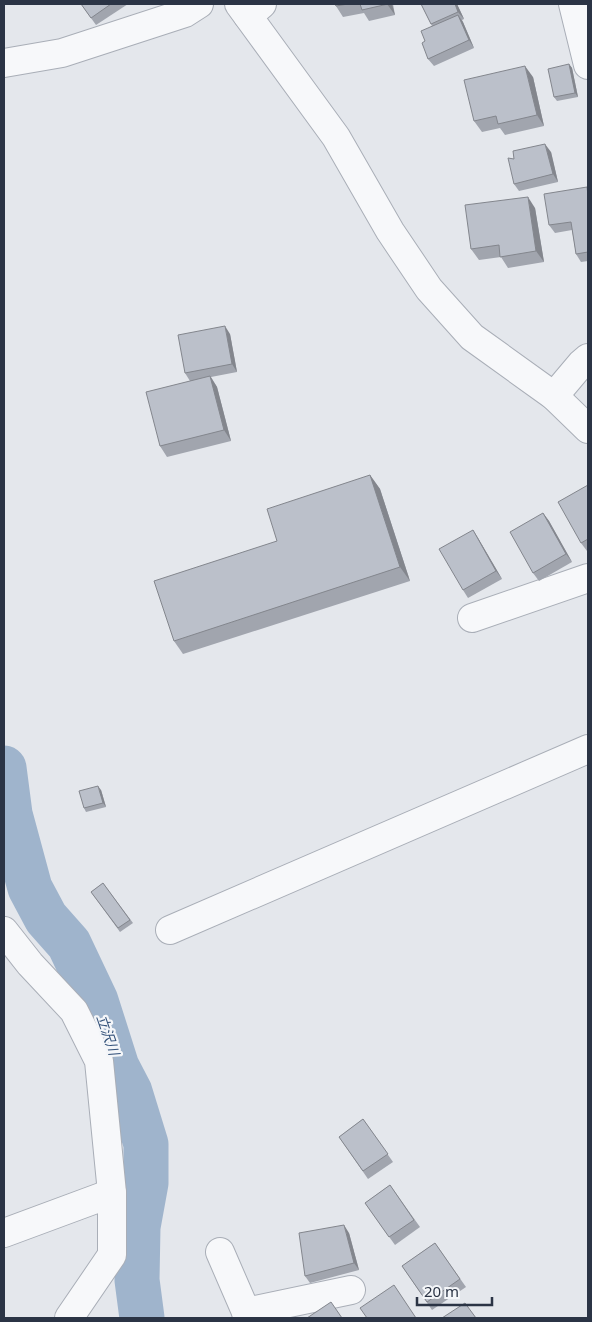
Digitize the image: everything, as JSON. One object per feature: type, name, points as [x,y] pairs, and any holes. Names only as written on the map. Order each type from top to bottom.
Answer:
[{"type":"street","points":[[4,63],[62,54],[185,13],[199,4]]},
{"type":"street","points":[[573,4],[588,65]]},
{"type":"street","points":[[250,8],[336,137],[390,231],[429,289],[472,337],[554,396],[588,429]]},
{"type":"street","points":[[554,396],[588,358]]},
{"type":"street","points":[[472,618],[588,578]]},
{"type":"street","points":[[170,930],[588,749]]},
{"type":"street","points":[[4,931],[30,964],[74,1011],[99,1061],[112,1193],[112,1255],[69,1318]]},
{"type":"street","points":[[4,1233],[112,1193]]},
{"type":"street","points":[[220,1252],[246,1315],[351,1290]]},
{"type":"building","points":[[81,4],[111,4],[91,18]]},
{"type":"building","points":[[360,4],[388,4],[362,10]]},
{"type":"building","points":[[421,4],[455,4],[458,12],[431,24]]},
{"type":"building","points":[[458,15],[469,40],[428,59],[422,43],[425,41],[421,31]]},
{"type":"building","points":[[569,64],[575,93],[554,97],[548,69]]},
{"type":"building","points":[[525,66],[537,115],[498,124],[496,116],[474,121],[464,80]]},
{"type":"building","points":[[545,144],[553,174],[514,184],[508,158],[514,159],[513,151]]},
{"type":"building","points":[[587,187],[588,252],[576,254],[571,222],[549,225],[544,194]]},
{"type":"building","points":[[528,197],[536,251],[500,257],[499,245],[471,249],[465,205]]},
{"type":"building","points":[[225,326],[232,364],[185,373],[178,335]]},
{"type":"building","points":[[210,376],[224,430],[160,446],[146,392]]},
{"type":"building","points":[[370,475],[400,567],[174,641],[154,581],[277,541],[267,509]]},
{"type":"building","points":[[588,485],[588,539],[581,543],[558,502]]},
{"type":"building","points":[[543,513],[566,554],[533,573],[510,532]]},
{"type":"building","points":[[473,530],[496,571],[463,590],[439,549]]},
{"type":"building","points":[[98,786],[103,803],[84,808],[79,791]]},
{"type":"building","points":[[103,883],[130,920],[118,928],[91,892]]},
{"type":"building","points":[[363,1119],[388,1154],[363,1171],[339,1137]]},
{"type":"building","points":[[390,1185],[414,1220],[389,1237],[365,1203]]},
{"type":"building","points":[[344,1225],[354,1263],[305,1276],[299,1233]]},
{"type":"building","points":[[435,1243],[460,1279],[427,1302],[402,1266]]},
{"type":"building","points":[[394,1285],[416,1318],[367,1318],[360,1308]]},
{"type":"building","points":[[331,1302],[342,1318],[307,1318]]},
{"type":"building","points":[[465,1303],[476,1318],[442,1318]]},
{"type":"waterway","name":"立沢川","points":[[4,768],[10,814],[30,888],[46,918],[69,944],[96,1001],[117,1067],[130,1092],[146,1144],[146,1183],[138,1227],[137,1280],[142,1318]]}]
